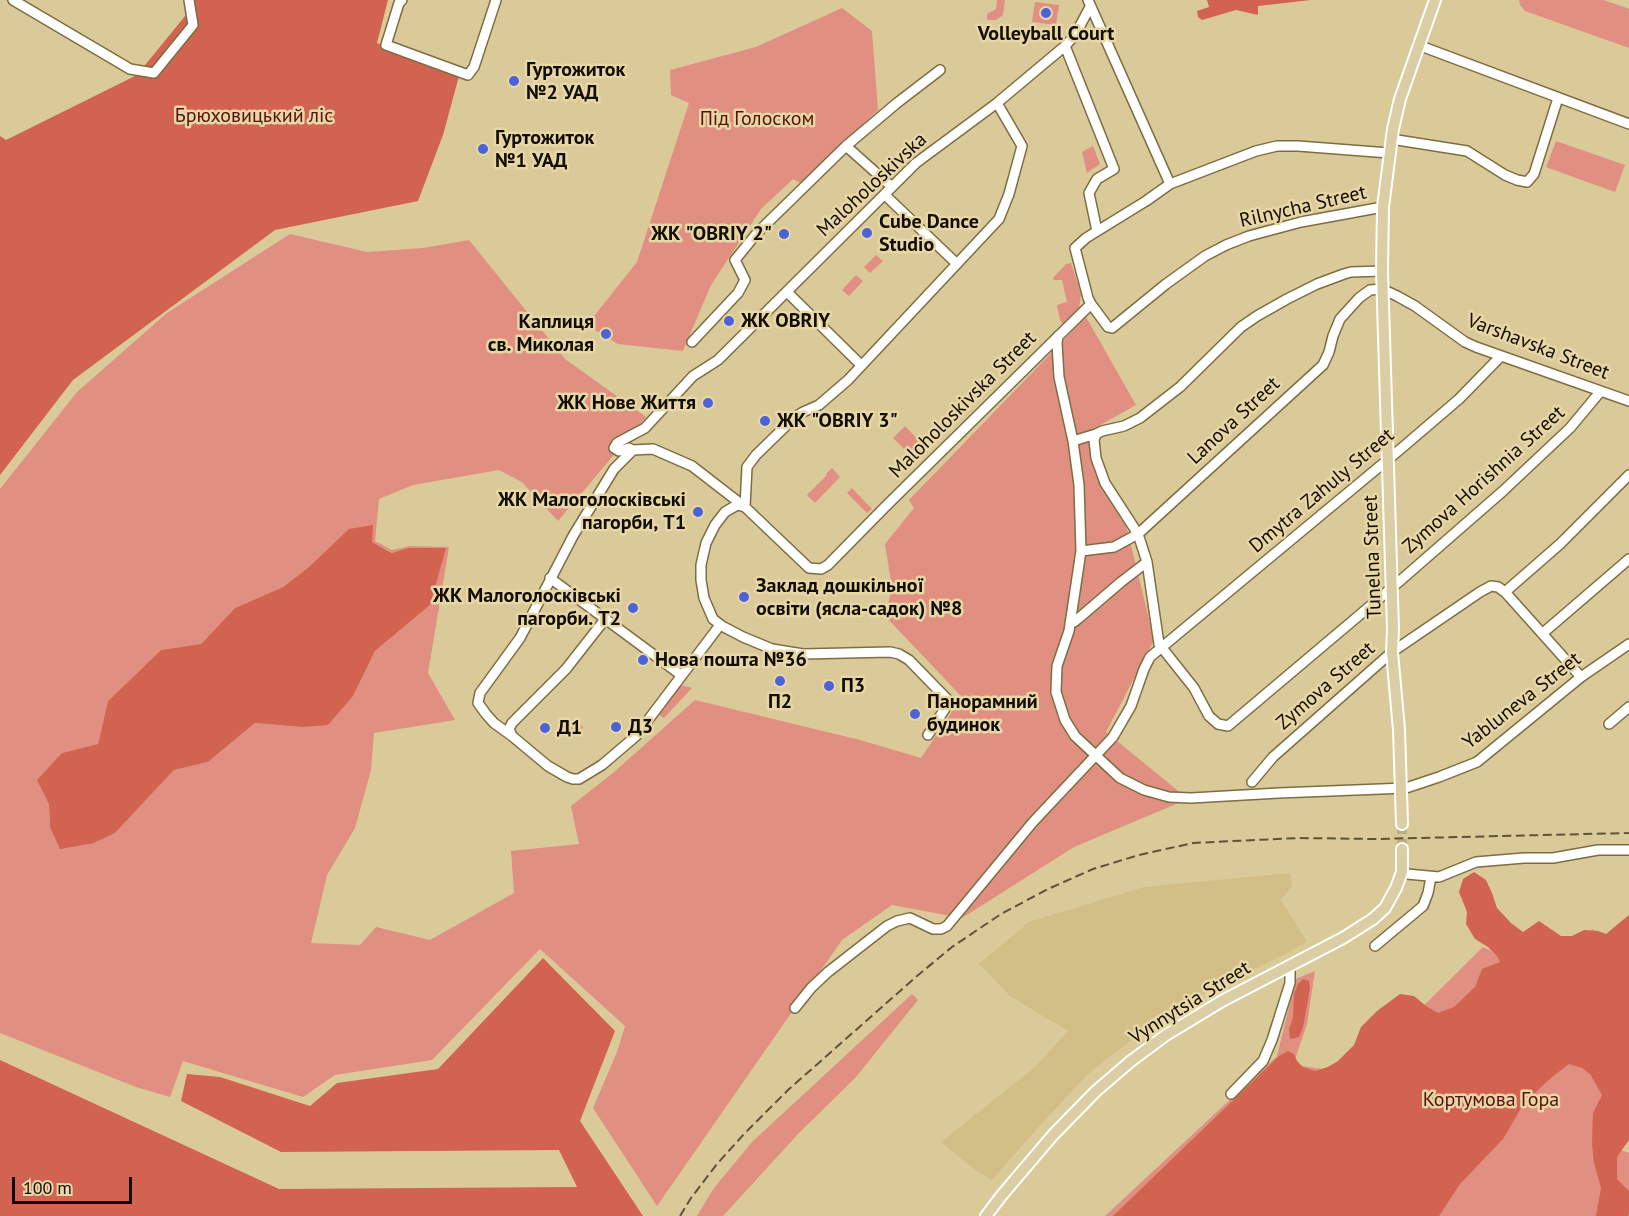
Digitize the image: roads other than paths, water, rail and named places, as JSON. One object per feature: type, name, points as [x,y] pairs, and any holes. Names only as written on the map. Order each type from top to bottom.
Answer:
[{"type":"main road","points":[[1382,289],[1383,207],[1391,139],[1400,99],[1435,0]]},
{"type":"main road","name":"Tunelna Street","points":[[1382,289],[1392,652],[1399,730],[1402,824]]},
{"type":"main road","points":[[1402,849],[1402,872]]},
{"type":"main road","name":"Vynnytsia Street","points":[[986,1216],[1053,1135],[1096,1091],[1131,1061],[1166,1035],[1222,1001],[1343,938],[1373,919],[1385,908],[1392,897],[1402,872]]},
{"type":"street","points":[[14,1],[130,69],[154,74],[193,25],[189,0]]},
{"type":"street","points":[[402,0],[399,3],[386,45],[468,75],[474,67],[496,0]]},
{"type":"street","points":[[1089,4],[1170,184]]},
{"type":"street","name":"Maloholoskivska","points":[[633,450],[629,448],[619,451],[614,448],[616,443],[645,428],[693,376],[718,360],[916,163],[997,104],[1065,45],[1075,35],[1089,4]]},
{"type":"street","points":[[1065,45],[1114,169],[1097,179],[1089,193],[1097,231]]},
{"type":"street","points":[[1418,45],[1629,124]]},
{"type":"street","points":[[692,342],[738,293],[745,280],[735,260],[757,233],[846,146],[940,70]]},
{"type":"street","points":[[1391,139],[1467,151],[1505,175],[1527,182],[1534,174],[1558,98]]},
{"type":"street","points":[[745,507],[746,471],[752,459],[795,417],[819,405],[848,380],[999,219],[1013,182],[1022,146],[997,104]]},
{"type":"street","points":[[846,146],[892,187]]},
{"type":"street","points":[[1091,304],[1075,249],[1097,231],[1170,184],[1256,151],[1277,146],[1314,146],[1389,153]]},
{"type":"street","points":[[885,195],[957,264]]},
{"type":"street","name":"Rilnycha Street","points":[[1091,304],[1108,327],[1112,328],[1166,284],[1205,256],[1226,245],[1249,236],[1301,222],[1383,207]]},
{"type":"street","points":[[1073,441],[1124,426],[1140,418],[1179,387],[1241,327],[1287,299],[1344,274],[1382,271]]},
{"type":"street","name":"Varshavska Street","points":[[1382,289],[1412,304],[1465,342],[1629,401]]},
{"type":"street","name":"Lanova Street","points":[[1081,551],[1114,547],[1138,534],[1323,365],[1340,319],[1359,298],[1370,290],[1382,289]]},
{"type":"street","points":[[787,292],[861,365]]},
{"type":"street","name":"Maloholoskivska Street","points":[[745,507],[807,566],[812,569],[821,569],[828,565],[1091,304]]},
{"type":"street","name":"Yabluneva Street","points":[[1058,336],[1059,377],[1073,441],[1079,485],[1081,551],[1065,647],[1057,666],[1056,692],[1059,706],[1069,728],[1081,743],[1120,778],[1144,790],[1169,797],[1191,798],[1400,789],[1477,762],[1581,677],[1629,644]]},
{"type":"street","name":"Dmytra Zahuly Street","points":[[1160,647],[1459,399],[1501,356]]},
{"type":"street","name":"Zymova Horishnia Street","points":[[1160,647],[1194,688],[1209,716],[1221,726],[1228,726],[1503,491],[1579,419],[1600,392]]},
{"type":"street","points":[[795,1008],[828,972],[887,926],[910,918],[933,929],[941,930],[947,926],[1033,822],[1118,729],[1131,706],[1147,662],[1160,647],[1156,634],[1147,562],[1138,534],[1105,483],[1096,458],[1094,440],[1096,435]]},
{"type":"street","points":[[720,625],[636,736],[602,765],[579,779],[567,777],[548,766],[494,723],[478,703],[480,693],[520,638],[550,578],[600,491],[614,469],[633,450],[653,449],[692,466],[745,507]]},
{"type":"street","points":[[1581,677],[1505,592],[1560,544],[1629,475]]},
{"type":"street","points":[[745,507],[737,505],[725,512],[706,543],[701,565],[701,580],[704,598],[713,619],[743,637],[771,649],[803,654],[890,652],[899,654],[909,660],[947,699],[946,707],[928,735]]},
{"type":"street","points":[[1543,633],[1629,559]]},
{"type":"street","points":[[1070,623],[1147,562]]},
{"type":"street","points":[[550,578],[681,675]]},
{"type":"street","name":"Zymova Street","points":[[1252,782],[1273,756],[1392,652],[1491,586],[1498,587],[1505,592]]},
{"type":"street","points":[[512,736],[509,729],[512,723],[566,669],[606,618]]},
{"type":"street","points":[[1609,724],[1629,707]]},
{"type":"street","points":[[1402,872],[1440,877],[1476,862],[1553,858],[1598,850],[1629,850]]},
{"type":"street","points":[[1375,946],[1423,906],[1431,877]]},
{"type":"street","points":[[1231,1094],[1263,1061],[1290,982],[1290,966]]},
{"type":"tunnel","points":[[1402,824],[1402,849]]},
{"type":"railway","points":[[680,1216],[717,1164],[744,1134],[788,1090],[917,976],[952,947],[1001,914],[1048,889],[1093,869],[1139,855],[1193,843],[1298,838],[1377,839],[1629,833]]},
{"type":"place","name":"Volleyball Court","points":[[1046,13]]},
{"type":"place","name":"Гуртожиток №2 УАД","points":[[514,81]]},
{"type":"place","name":"Гуртожиток №1 УАД","points":[[483,149]]},
{"type":"place","name":"Cube Dance Studio","points":[[867,233]]},
{"type":"place","name":"ЖК \"OBRIY 2\"","points":[[784,234]]},
{"type":"place","name":"ЖК OBRIY","points":[[729,321]]},
{"type":"place","name":"Каплиця св. Миколая","points":[[606,334]]},
{"type":"place","name":"ЖК Нове Життя","points":[[708,403]]},
{"type":"place","name":"ЖК \"OBRIY 3\"","points":[[765,421]]},
{"type":"place","name":"ЖК Малоголосківські пагорби, Т1","points":[[698,512]]},
{"type":"place","name":"Заклад дошкільної освіти (ясла-садок) №8","points":[[744,597]]},
{"type":"place","name":"ЖК Малоголосківські пагорби. Т2","points":[[633,608]]},
{"type":"place","name":"Нова пошта №36","points":[[643,660]]},
{"type":"place","name":"П2","points":[[780,681]]},
{"type":"place","name":"П3","points":[[829,686]]},
{"type":"place","name":"Панорамний будинок","points":[[915,714]]},
{"type":"place","name":"Д3","points":[[616,727]]},
{"type":"place","name":"Д1","points":[[545,728]]},
{"type":"park label","name":"Брюховицький ліс","points":[[254,116]]},
{"type":"park label","name":"Під Голоском","points":[[757,119]]},
{"type":"park label","name":"Кортумова Гора","points":[[1491,1100]]}]
